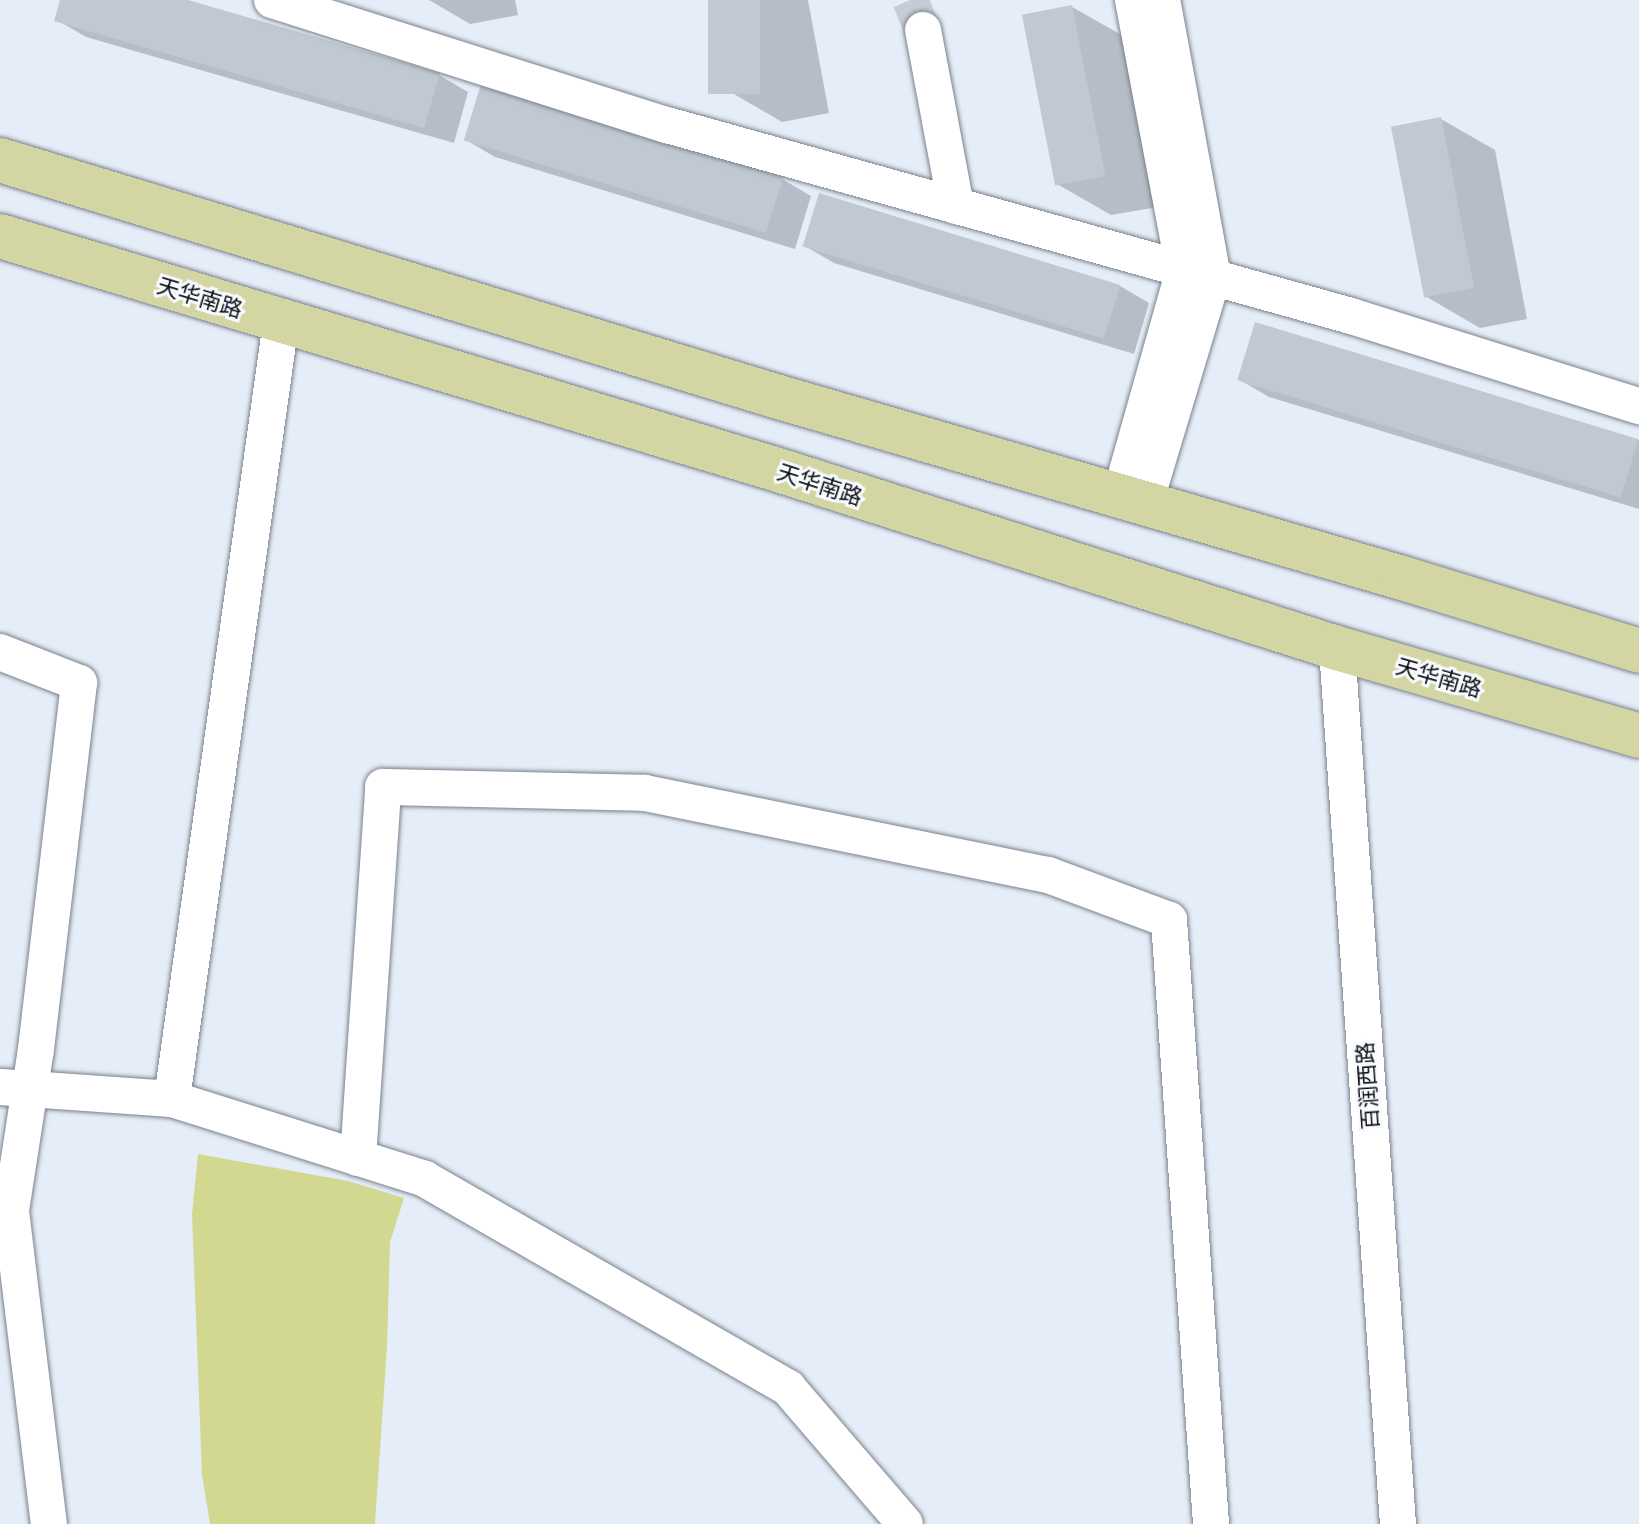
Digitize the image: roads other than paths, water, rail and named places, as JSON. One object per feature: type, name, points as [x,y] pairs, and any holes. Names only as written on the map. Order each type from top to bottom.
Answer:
[{"type":"main road","points":[[0,160],[766,394],[1639,651]]},
{"type":"main road","name":"天华南路","points":[[0,236],[775,469],[1337,648],[1639,736]]},
{"type":"street","points":[[272,0],[667,125],[1198,273],[1639,406]]},
{"type":"street","points":[[1133,0],[1198,273]]},
{"type":"street","points":[[1132,500],[1198,273],[1162,0]]},
{"type":"street","points":[[923,30],[956,206]]},
{"type":"street","points":[[172,1099],[281,322]]},
{"type":"street","name":"百润西路","points":[[1337,648],[1398,1524]]},
{"type":"street","points":[[0,652],[79,683],[15,1088],[11,1211],[49,1524]]},
{"type":"street","points":[[358,1158],[383,787],[645,793],[1048,875],[1169,920],[1211,1524]]},
{"type":"street","points":[[15,1088],[172,1099],[425,1179],[788,1388],[905,1524]]},
{"type":"tunnel","points":[[910,0],[923,30]]}]
